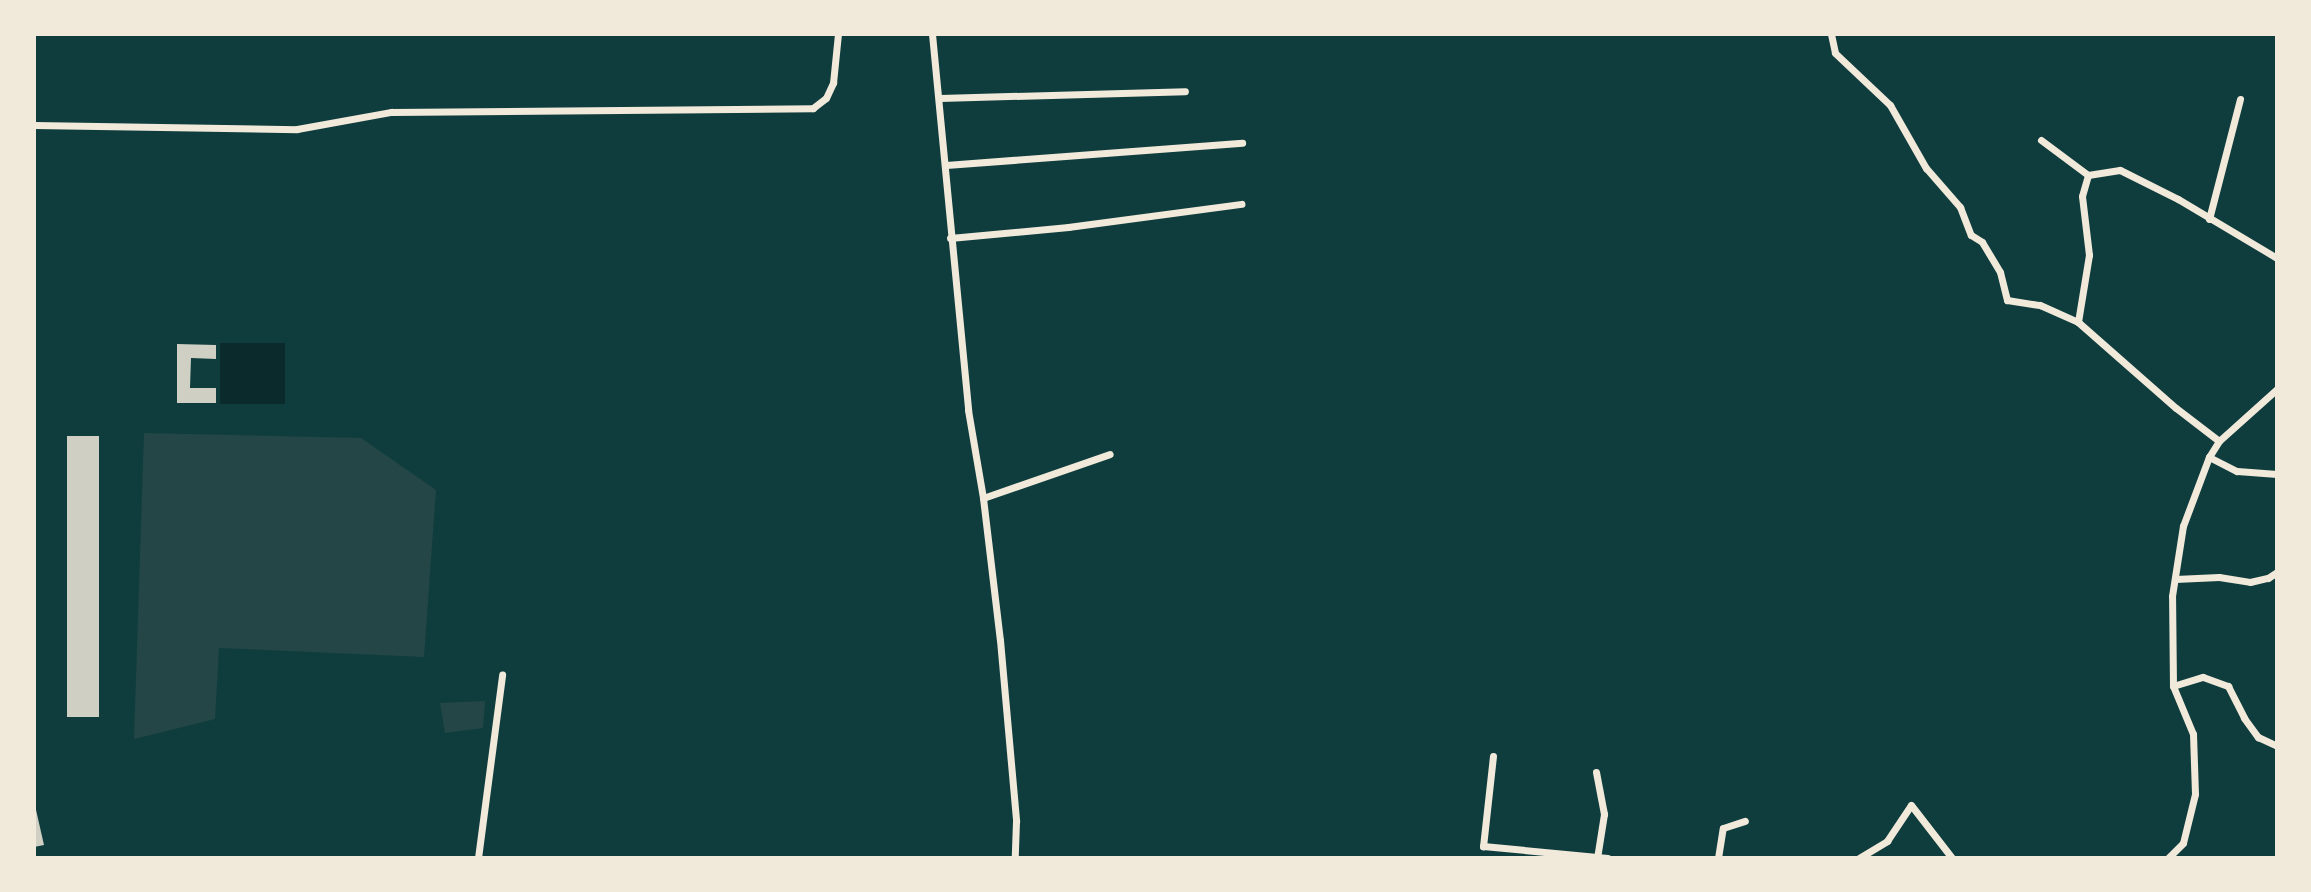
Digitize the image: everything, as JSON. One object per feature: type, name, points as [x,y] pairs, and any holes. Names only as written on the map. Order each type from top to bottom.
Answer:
[{"type":"street","points":[[34,125],[297,129],[391,112],[813,108],[826,98],[833,83],[838,34]]},
{"type":"street","points":[[932,34],[968,410],[983,498],[1000,640],[1016,821],[1015,858]]},
{"type":"street","points":[[1831,34],[1835,53],[1890,105],[1926,168],[1960,207],[1971,235],[1982,242],[2000,272],[2007,300],[2040,305],[2078,322],[2219,441]]},
{"type":"street","points":[[940,98],[1185,91]]},
{"type":"street","points":[[2209,219],[2240,99]]},
{"type":"street","points":[[2041,140],[2088,175],[2120,170],[2178,199],[2277,258]]},
{"type":"street","points":[[946,165],[1242,143]]},
{"type":"street","points":[[2078,322],[2089,255],[2082,196],[2088,175]]},
{"type":"street","points":[[950,238],[1068,227],[1241,204]]},
{"type":"street","points":[[2168,858],[2183,843],[2195,794],[2193,734],[2173,686],[2175,579],[2183,526],[2209,457],[2219,441],[2277,389]]},
{"type":"street","points":[[983,498],[1110,454]]},
{"type":"street","points":[[2209,457],[2237,471],[2277,474]]},
{"type":"street","points":[[2175,579],[2219,577],[2250,582],[2268,578],[2277,572]]},
{"type":"street","points":[[478,858],[502,675]]},
{"type":"street","points":[[2173,686],[2203,677],[2228,686],[2244,718],[2258,737],[2277,746]]},
{"type":"street","points":[[1493,756],[1483,846],[1607,858]]},
{"type":"street","points":[[1596,772],[1604,814],[1597,858]]},
{"type":"street","points":[[1859,858],[1887,841],[1911,805],[1952,858]]},
{"type":"street","points":[[1718,858],[1723,828],[1745,821]]},
{"type":"shaded area","points":[[220,343],[285,343],[285,404],[220,404]]},
{"type":"shaded area","points":[[144,433],[361,438],[436,490],[424,657],[219,648],[215,719],[134,739]]},
{"type":"shaded area","points":[[485,701],[483,728],[445,733],[440,703]]},
{"type":"building","points":[[177,344],[216,345],[216,359],[191,358],[190,388],[216,388],[216,403],[177,403]]},
{"type":"building","points":[[67,436],[99,436],[99,717],[67,717]]},
{"type":"building","points":[[34,801],[44,845],[34,847]]}]
